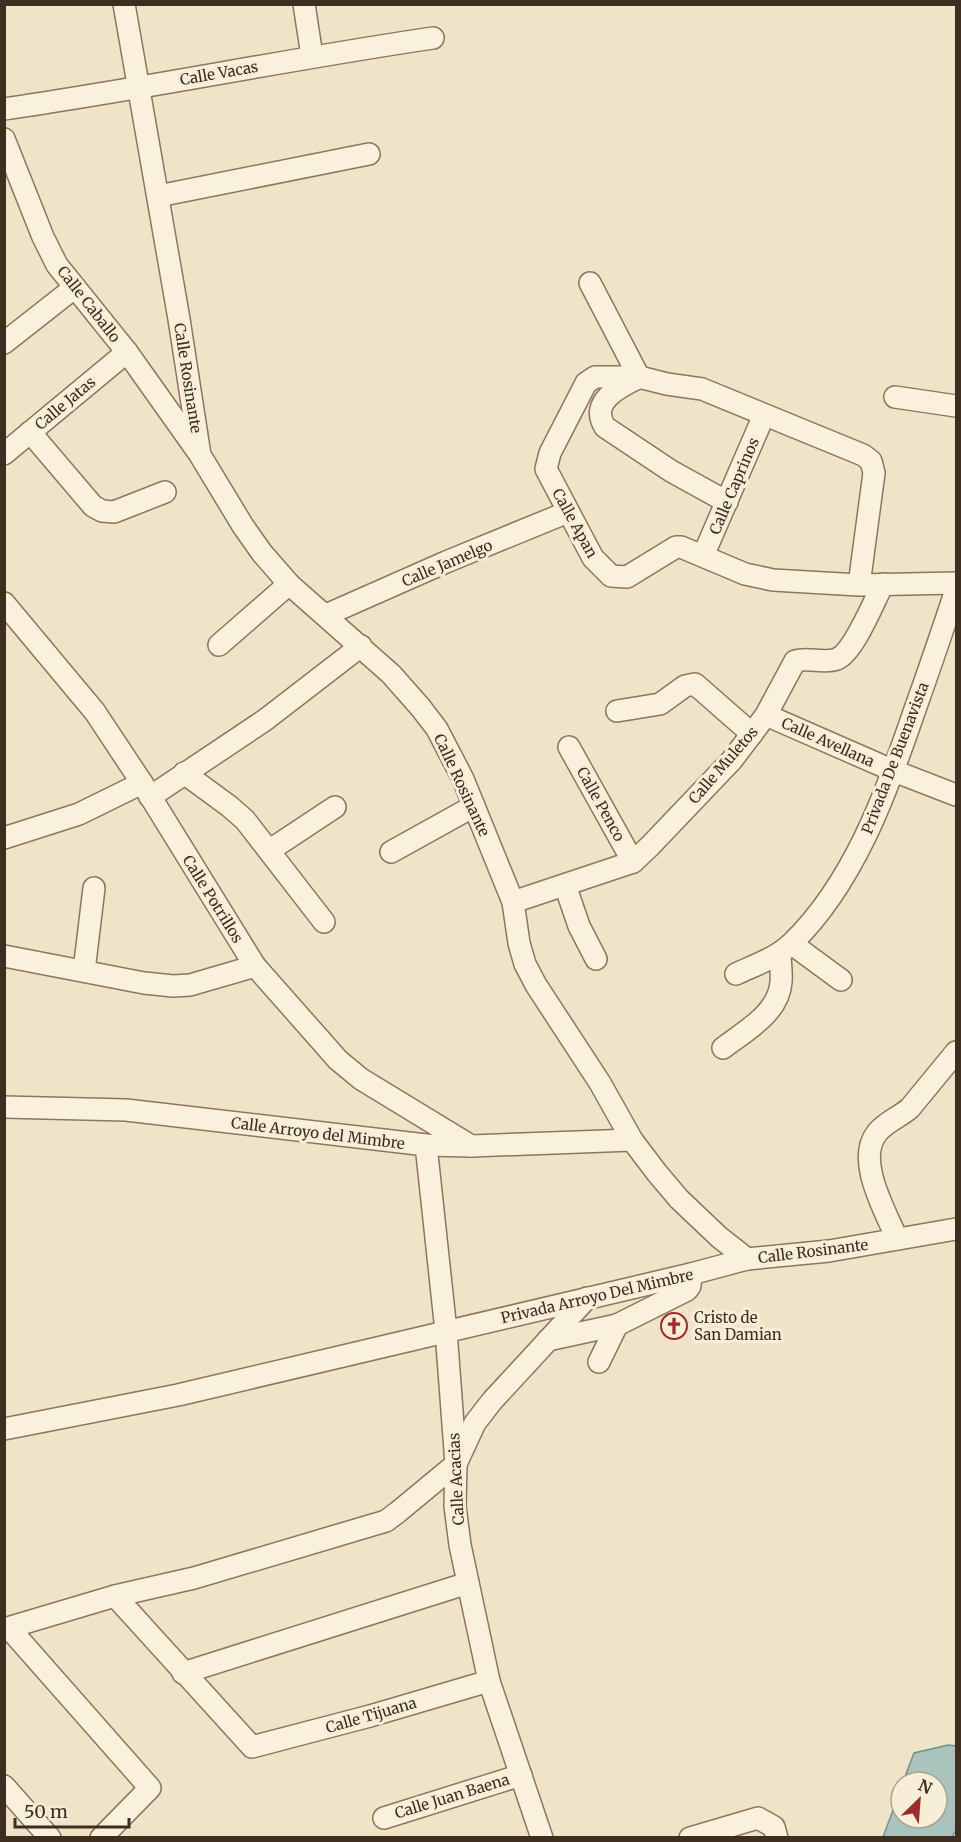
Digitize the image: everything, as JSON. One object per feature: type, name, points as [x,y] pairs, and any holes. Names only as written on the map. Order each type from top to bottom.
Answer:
[{"type":"street","name":"Calle Rosinante","points":[[124,4],[200,455],[262,553],[289,584],[391,674],[436,729],[452,755],[513,902],[519,943],[525,964],[541,993],[600,1083],[632,1140],[678,1198],[719,1237],[747,1259],[829,1251],[957,1229]]},
{"type":"street","points":[[304,4],[312,56]]},
{"type":"street","name":"Calle Vacas","points":[[4,109],[139,88],[312,56],[433,38]]},
{"type":"street","name":"Calle Caballo","points":[[4,139],[46,244],[57,265],[127,352],[200,455]]},
{"type":"street","points":[[158,195],[369,154]]},
{"type":"street","points":[[590,283],[639,377]]},
{"type":"street","points":[[4,343],[74,288]]},
{"type":"street","name":"Calle Jatas","points":[[4,454],[127,352]]},
{"type":"street","points":[[727,502],[671,471],[605,427],[600,419],[601,409],[610,393],[639,377],[702,389],[860,453],[871,461],[874,473],[859,585]]},
{"type":"street","name":"Calle Apan","points":[[639,377],[592,378],[586,383],[550,453],[546,469],[593,558],[611,576],[627,577],[676,547],[681,547],[758,578],[859,585],[957,583]]},
{"type":"street","points":[[895,397],[957,406]]},
{"type":"street","name":"Calle Caprinos","points":[[704,556],[764,415]]},
{"type":"street","points":[[30,432],[93,506],[102,511],[114,512],[165,492]]},
{"type":"street","name":"Calle Jamelgo","points":[[326,615],[568,512]]},
{"type":"street","points":[[219,645],[289,584]]},
{"type":"street","name":"Calle Muletos","points":[[513,902],[633,862],[724,768],[752,734],[766,715],[795,661],[833,660],[844,655],[861,629],[883,584]]},
{"type":"street","name":"Privada De Buenavista","points":[[736,974],[786,949],[831,896],[867,836],[894,771],[957,590]]},
{"type":"street","name":"Calle Potrillos","points":[[4,603],[94,712],[146,790],[255,966],[338,1060],[361,1079],[471,1146]]},
{"type":"street","points":[[4,838],[146,790],[184,773],[265,720],[361,646]]},
{"type":"street","points":[[617,711],[660,704],[688,684],[697,686],[752,734]]},
{"type":"street","name":"Calle Avellana","points":[[766,715],[894,771],[957,795]]},
{"type":"street","name":"Calle Penco","points":[[569,747],[633,862]]},
{"type":"street","points":[[184,773],[245,820],[324,922]]},
{"type":"street","points":[[391,852],[474,806]]},
{"type":"street","points":[[270,850],[335,807]]},
{"type":"street","points":[[565,885],[579,926],[596,959]]},
{"type":"street","points":[[84,972],[94,888]]},
{"type":"street","points":[[723,1048],[765,1015],[776,1000],[786,949],[841,980]]},
{"type":"street","points":[[4,956],[144,983],[172,986],[190,985],[255,966]]},
{"type":"street","points":[[897,1239],[871,1173],[868,1156],[871,1141],[884,1126],[910,1108],[957,1052]]},
{"type":"street","name":"Calle Arroyo del Mimbre","points":[[4,1107],[126,1110],[426,1145],[471,1146],[632,1140]]},
{"type":"street","name":"Calle Acacias","points":[[426,1145],[446,1331],[456,1464],[455,1506],[468,1583],[489,1681],[542,1838]]},
{"type":"street","name":"Privada Arroyo Del Mimbre","points":[[4,1429],[178,1395],[747,1259]]},
{"type":"street","points":[[548,1341],[617,1325],[687,1290],[690,1286],[691,1274]]},
{"type":"street","points":[[100,1838],[150,1788],[7,1628],[115,1596],[194,1578],[386,1521],[456,1464],[475,1423],[492,1401],[587,1298]]},
{"type":"street","points":[[599,1362],[617,1325]]},
{"type":"street","points":[[115,1596],[183,1673],[468,1583]]},
{"type":"street","name":"Calle Tijuana","points":[[183,1673],[252,1747],[489,1681]]},
{"type":"street","name":"Calle Juan Baena","points":[[384,1818],[521,1775]]},
{"type":"street","points":[[4,1786],[50,1838]]},
{"type":"street","points":[[690,1838],[758,1818],[774,1827],[777,1838]]},
{"type":"water","points":[[948,1745],[956,1746],[956,1830],[952,1837],[883,1837],[889,1821],[889,1830],[949,1830],[949,1770],[908,1770],[914,1753]]},
{"type":"place","name":"Cristo de San Damian","points":[[674,1326]]}]
